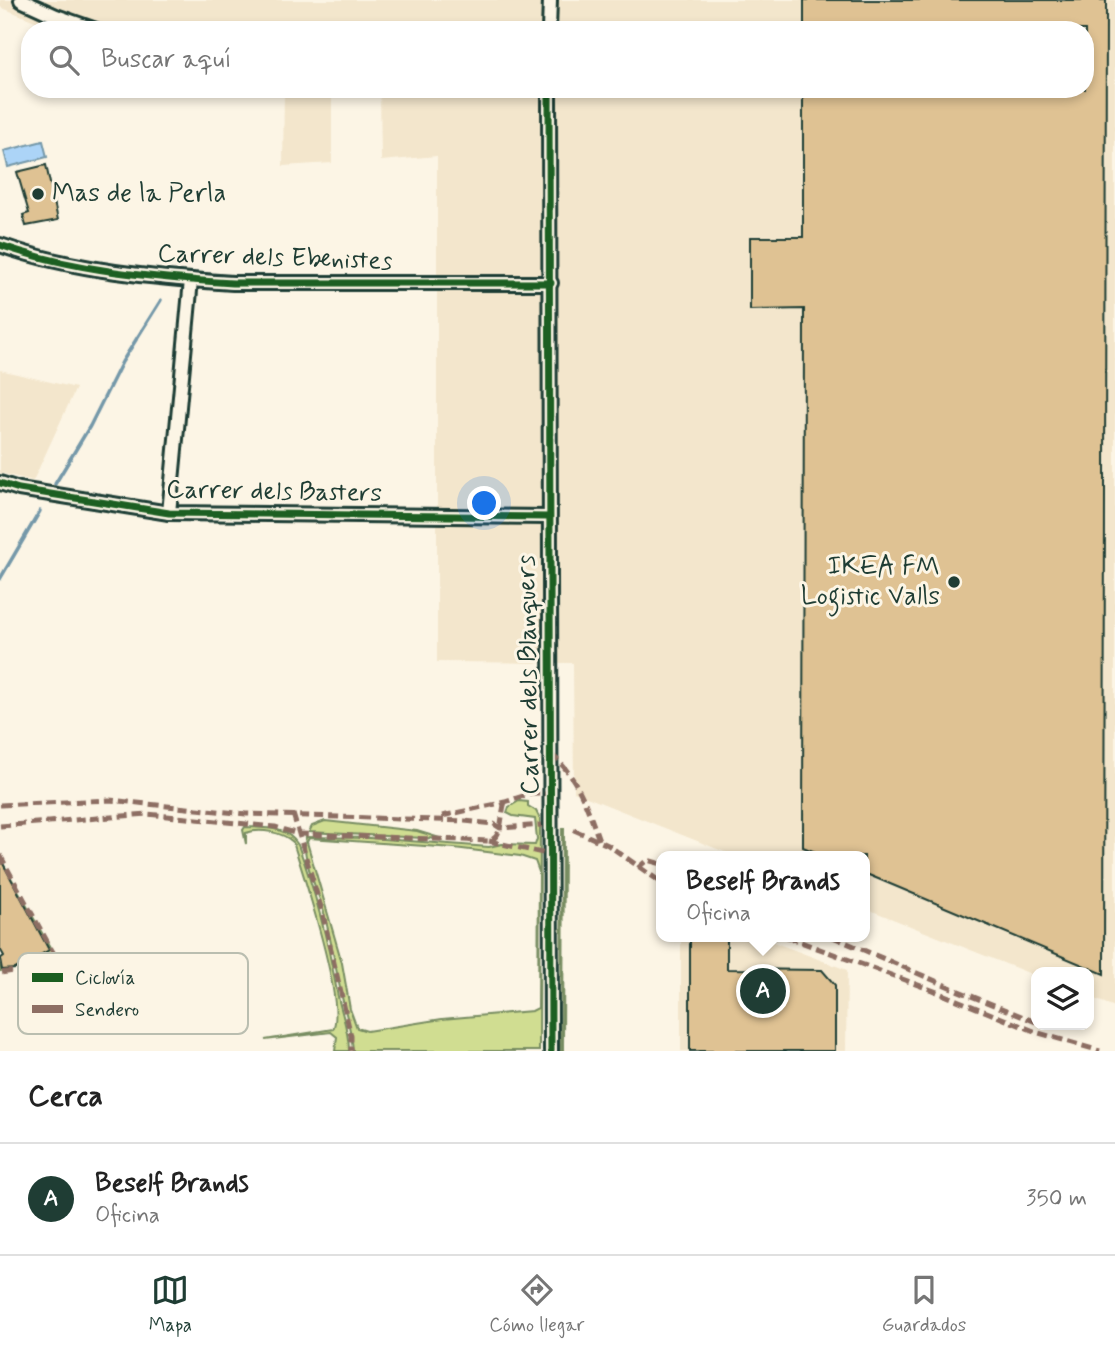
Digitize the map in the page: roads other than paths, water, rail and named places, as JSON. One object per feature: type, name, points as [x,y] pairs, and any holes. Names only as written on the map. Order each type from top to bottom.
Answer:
[{"type":"street","points":[[21,0],[70,21]]},
{"type":"street","points":[[550,0],[550,21]]},
{"type":"street","name":"Carrer dels Blanquers","points":[[550,98],[551,1051]]},
{"type":"street","name":"Carrer dels Ebenistes","points":[[0,245],[76,264],[151,276],[233,283],[551,284]]},
{"type":"street","points":[[169,513],[191,280]]},
{"type":"street","name":"Carrer dels Basters","points":[[0,483],[19,489],[169,513],[549,517]]},
{"type":"water","points":[[43,141],[47,157],[8,167],[4,151]]},
{"type":"waterway","points":[[55,484],[90,426],[122,362],[161,300]]},
{"type":"waterway","points":[[0,579],[40,511]]},
{"type":"place","name":"Mas de la Perla","points":[[38,194]]},
{"type":"place","name":"IKEA FM Logistic Valls","points":[[954,582]]},
{"type":"place","name":"Beself Brands","points":[[763,991]]}]
